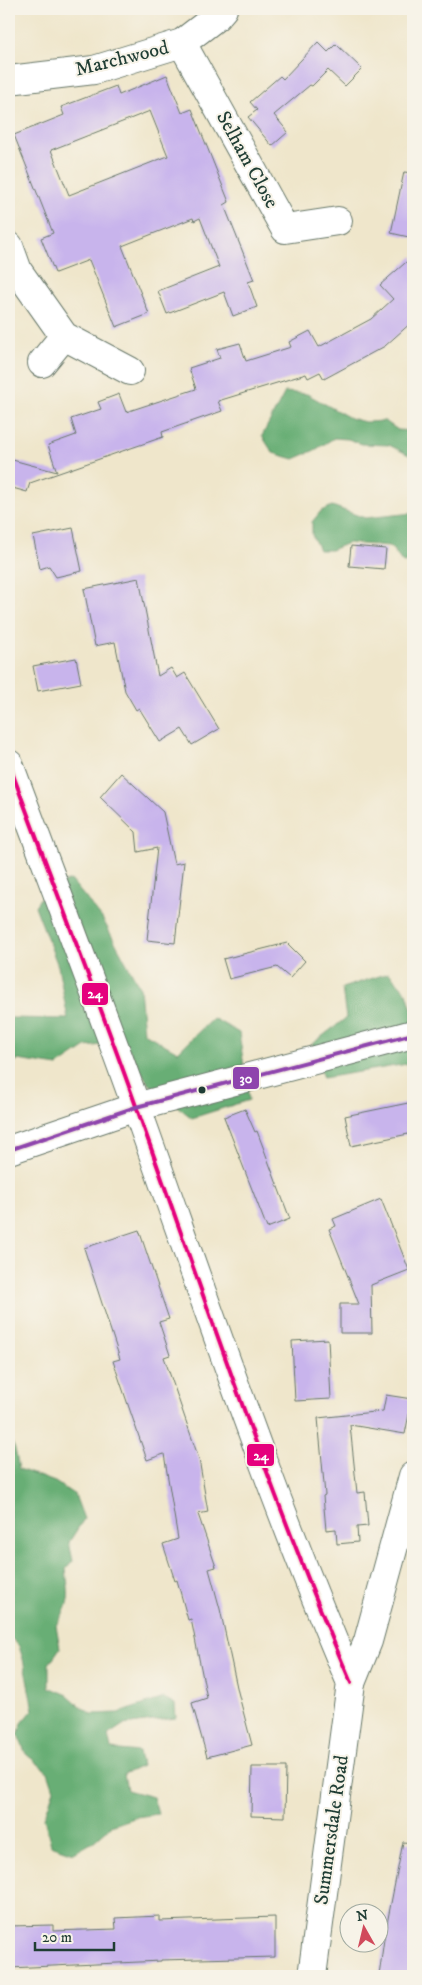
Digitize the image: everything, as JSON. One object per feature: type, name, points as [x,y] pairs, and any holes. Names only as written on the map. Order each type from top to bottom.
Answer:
[{"type":"street","name":"Marchwood","points":[[9,80],[94,70],[182,43],[216,17],[223,9]]},
{"type":"street","name":"Selham Close","points":[[182,43],[286,229],[338,220]]},
{"type":"street","points":[[9,246],[18,271],[64,336],[130,370]]},
{"type":"street","points":[[42,363],[64,336]]},
{"type":"street","points":[[9,764],[136,1106],[229,1370],[326,1626],[351,1683]]},
{"type":"street","points":[[9,1150],[136,1106],[413,1034]]},
{"type":"street","name":"Summersdale Road","points":[[312,1976],[351,1683],[368,1641],[413,1476]]},
{"type":"green space","points":[[285,392],[307,394],[350,418],[365,422],[385,421],[398,430],[413,431],[413,457],[389,445],[362,444],[348,439],[334,438],[315,450],[294,459],[273,453],[262,436]]},
{"type":"green space","points":[[332,506],[365,518],[413,513],[413,561],[403,563],[390,546],[348,543],[331,550],[319,550],[312,535],[312,522],[321,511]]},
{"type":"green space","points":[[71,880],[102,918],[140,988],[144,1033],[178,1052],[213,1018],[239,1033],[249,1100],[192,1118],[148,1083],[125,1042],[86,1047],[58,1066],[18,1060],[9,1065],[9,1018],[68,1019],[58,966],[35,906],[46,889]]},
{"type":"green space","points":[[389,973],[407,993],[413,1013],[413,1063],[323,1078],[312,1044],[346,1018],[342,988]]},
{"type":"green space","points":[[9,1437],[15,1449],[19,1469],[55,1482],[75,1495],[84,1519],[69,1542],[73,1561],[66,1569],[68,1598],[65,1610],[56,1625],[60,1648],[49,1664],[49,1687],[68,1695],[92,1714],[118,1713],[164,1698],[175,1704],[176,1718],[123,1725],[108,1735],[111,1749],[139,1752],[142,1766],[124,1774],[127,1790],[153,1797],[158,1814],[136,1817],[111,1826],[93,1842],[74,1853],[51,1845],[44,1818],[54,1790],[48,1772],[26,1754],[18,1735],[22,1723],[33,1710],[19,1646],[9,1636]]},
{"type":"building","points":[[318,42],[328,52],[336,44],[362,69],[345,86],[328,70],[312,86],[310,85],[274,115],[288,132],[272,146],[248,117],[257,110],[250,102],[280,76],[283,79]]},
{"type":"building","points":[[167,75],[182,113],[192,109],[229,202],[224,205],[254,280],[248,282],[257,307],[233,316],[224,292],[167,314],[158,291],[219,267],[200,218],[194,221],[193,218],[122,246],[149,314],[116,327],[89,260],[55,273],[41,238],[53,233],[14,135],[64,115],[61,107],[116,86],[119,95]],"holes":[[[150,111],[168,156],[69,195],[51,150]]]},
{"type":"building","points":[[404,172],[413,173],[413,238],[391,233]]},
{"type":"building","points":[[413,256],[413,321],[385,346],[324,379],[320,372],[308,378],[306,374],[218,401],[222,411],[162,432],[163,437],[30,483],[27,492],[9,487],[9,459],[57,472],[48,445],[76,435],[71,419],[101,409],[98,402],[119,394],[126,412],[196,389],[189,368],[220,358],[217,349],[240,343],[246,361],[291,347],[289,342],[310,331],[319,347],[371,319],[393,299],[380,285]]},
{"type":"building","points":[[73,528],[82,571],[56,577],[49,566],[40,569],[33,536]]},
{"type":"building","points":[[351,546],[386,549],[384,569],[349,566]]},
{"type":"building","points":[[139,578],[158,676],[171,668],[177,678],[185,673],[219,729],[192,745],[182,729],[160,742],[139,708],[136,710],[125,691],[115,642],[95,646],[84,589]]},
{"type":"building","points":[[76,658],[81,683],[38,691],[33,666]]},
{"type":"building","points":[[121,773],[163,812],[174,864],[184,862],[175,943],[147,940],[157,848],[138,852],[136,832],[100,797]]},
{"type":"building","points":[[287,943],[305,961],[290,978],[277,967],[229,979],[223,959]]},
{"type":"building","points":[[413,1102],[413,1133],[351,1146],[345,1116]]},
{"type":"building","points":[[245,1109],[255,1132],[257,1131],[290,1219],[267,1228],[224,1117]]},
{"type":"building","points":[[381,1199],[409,1270],[371,1285],[372,1333],[340,1333],[340,1304],[359,1304],[329,1229],[336,1226],[333,1219]]},
{"type":"building","points":[[139,1230],[169,1319],[159,1322],[170,1355],[164,1357],[199,1459],[208,1512],[198,1514],[216,1567],[209,1569],[252,1745],[207,1757],[192,1703],[207,1698],[191,1619],[188,1620],[177,1580],[175,1581],[163,1544],[178,1539],[164,1454],[147,1460],[113,1361],[120,1359],[84,1248]]},
{"type":"building","points":[[328,1339],[331,1399],[295,1401],[292,1341]]},
{"type":"building","points":[[386,1395],[412,1399],[405,1434],[350,1425],[357,1493],[365,1492],[368,1526],[357,1527],[358,1542],[337,1544],[336,1529],[326,1530],[318,1418],[383,1411]]},
{"type":"building","points":[[252,1767],[286,1767],[285,1817],[251,1816]]},
{"type":"building","points":[[403,1842],[413,1843],[413,1976],[379,1976],[382,1952],[390,1952],[390,1908]]},
{"type":"building","points":[[160,1916],[160,1921],[275,1917],[275,1957],[161,1960],[9,1968],[9,1926],[53,1925],[53,1931],[116,1929],[115,1918]]},
{"type":"transit line","name":"24","points":[[9,764],[120,1063],[266,1468],[321,1612],[351,1683]]},
{"type":"transit line","name":"30","points":[[9,1150],[136,1107],[413,1034]]}]
